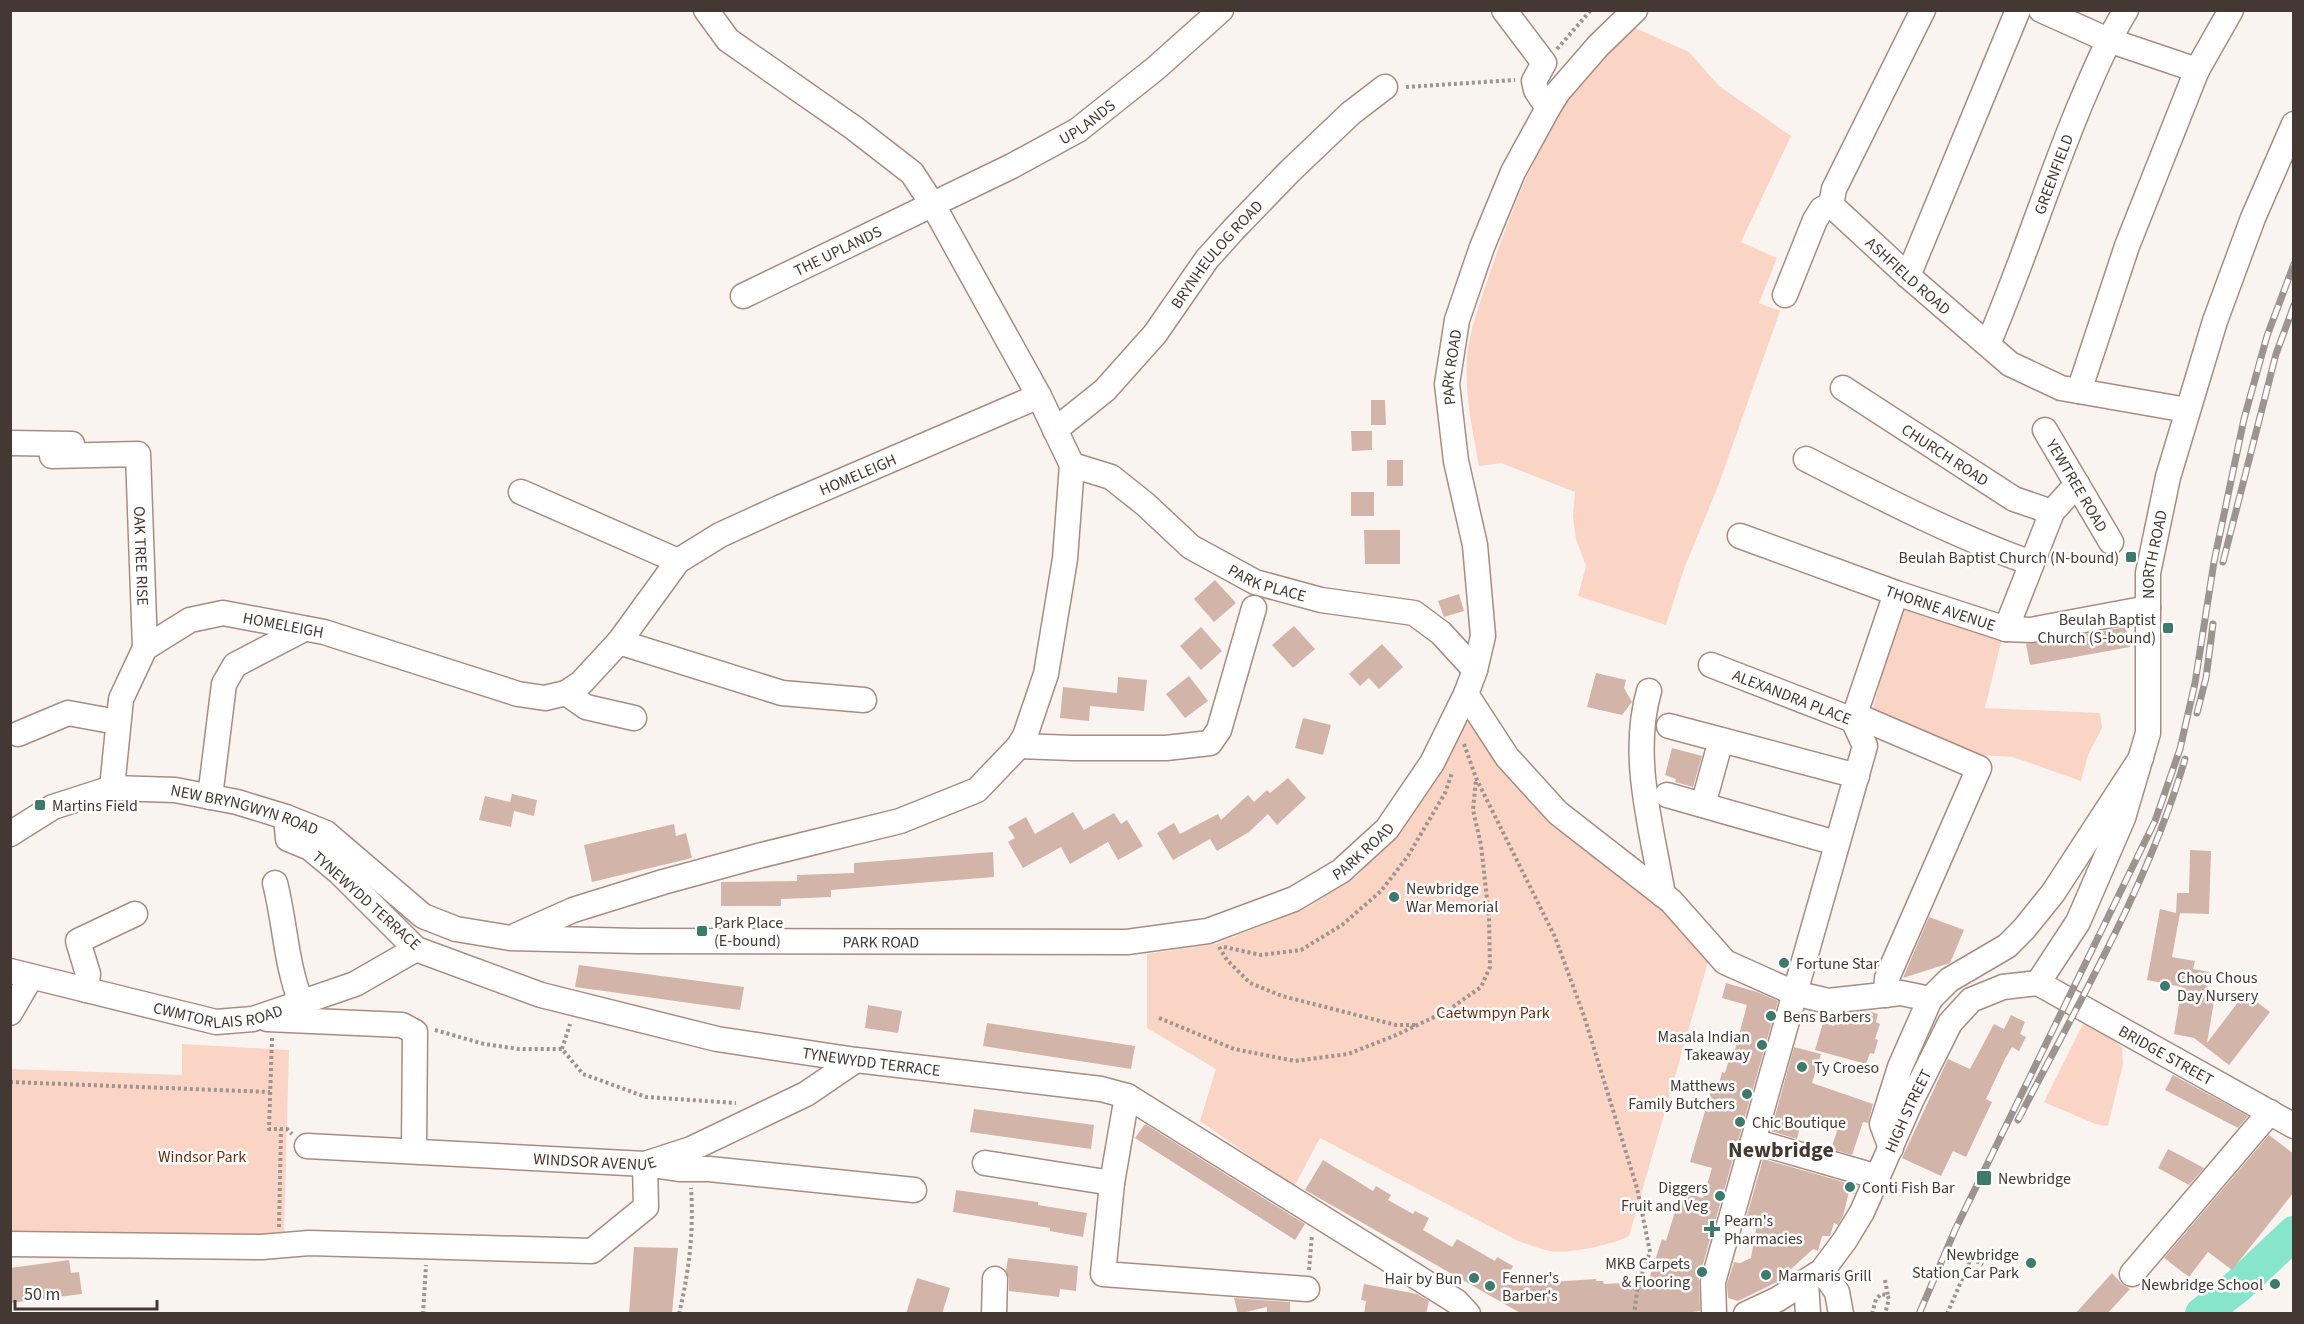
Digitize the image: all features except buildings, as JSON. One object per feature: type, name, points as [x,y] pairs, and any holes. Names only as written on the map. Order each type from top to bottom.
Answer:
[{"type":"street","points":[[510,938],[573,910],[758,856],[900,821],[977,790],[1025,736],[1046,674],[1065,560],[1072,465],[1039,396],[933,205],[912,173],[854,128],[729,40],[706,10]]},
{"type":"street","name":"UPLANDS","points":[[933,205],[1078,130],[1156,68],[1221,10]]},
{"type":"street","points":[[1504,10],[1539,72],[1536,90],[1548,108]]},
{"type":"street","name":"PARK ROAD","points":[[456,929],[510,938],[637,941],[1127,942],[1208,931],[1294,899],[1341,871],[1387,829],[1432,763],[1466,694],[1475,670],[1483,636],[1475,545],[1456,461],[1447,384],[1457,320],[1482,247],[1513,172],[1548,108],[1558,92],[1598,46],[1635,10]]},
{"type":"street","points":[[1785,295],[1815,220],[1822,209],[1831,205],[1834,189],[1923,10]]},
{"type":"street","points":[[1908,276],[2018,10]]},
{"type":"street","points":[[2041,10],[2108,40],[2197,69]]},
{"type":"street","name":"GREENFIELD","points":[[1988,344],[2013,286],[2063,145],[2108,40],[2126,10]]},
{"type":"street","points":[[2079,391],[2127,246],[2197,69],[2231,10]]},
{"type":"street","name":"BRYNHEULOG ROAD","points":[[1055,430],[1105,390],[1155,334],[1207,259],[1250,213],[1351,113],[1384,87]]},
{"type":"street","name":"NORTH ROAD","points":[[2038,983],[2078,922],[2123,818],[2141,758],[2148,733],[2148,573],[2168,477],[2215,321],[2253,218],[2294,124]]},
{"type":"street","name":"THE UPLANDS","points":[[743,296],[933,205]]},
{"type":"street","name":"ASHFIELD ROAD","points":[[1831,205],[1908,276],[2010,364],[2061,388],[2187,410]]},
{"type":"street","name":"CHURCH ROAD","points":[[1843,388],[2013,499],[2052,512]]},
{"type":"street","name":"HOMELEIGH","points":[[145,648],[190,620],[223,614],[324,632],[519,694],[545,698],[566,693],[581,683],[619,642],[678,561],[720,535],[779,507],[1039,396]]},
{"type":"street","name":"YEWTREE ROAD","points":[[2045,430],[2111,542]]},
{"type":"street","points":[[10,443],[85,444],[93,455]]},
{"type":"street","name":"OAK TREE RISE","points":[[93,455],[138,454],[145,648]]},
{"type":"street","points":[[52,456],[93,455]]},
{"type":"street","points":[[1806,459],[1894,504],[1991,549],[2031,563]]},
{"type":"street","name":"PARK PLACE","points":[[1072,465],[1111,477],[1145,504],[1191,547],[1255,582],[1321,600],[1414,613],[1441,633],[1475,670]]},
{"type":"street","points":[[2006,629],[2052,512],[2077,484]]},
{"type":"street","points":[[521,492],[678,561]]},
{"type":"street","name":"THORNE AVENUE","points":[[1740,536],[1896,593],[2006,629],[2031,630],[2148,608]]},
{"type":"street","points":[[1886,995],[1887,978],[1979,768],[1854,718],[1896,593]]},
{"type":"street","name":"PARK PLACE","points":[[1018,746],[1166,748],[1193,747],[1210,743],[1219,730],[1254,608]]},
{"type":"street","points":[[210,797],[224,684],[235,665],[304,629]]},
{"type":"street","points":[[619,642],[782,693],[864,700]]},
{"type":"street","points":[[112,788],[121,699],[145,648]]},
{"type":"street","name":"ALEXANDRA PLACE","points":[[1711,665],[1854,718],[1865,746],[1713,1282],[1714,1314]]},
{"type":"street","points":[[1649,691],[1642,714],[1643,781],[1663,895]]},
{"type":"street","points":[[566,693],[586,707],[634,718]]},
{"type":"street","points":[[1466,694],[1507,757],[1558,813],[1671,901],[1725,962],[1794,993],[1828,1001],[1901,993],[1930,999]]},
{"type":"street","points":[[18,734],[68,713],[117,722]]},
{"type":"street","points":[[1669,726],[1857,776]]},
{"type":"street","points":[[1703,805],[1721,740]]},
{"type":"street","points":[[1891,1148],[1882,1124],[1900,1067],[1930,999],[1949,980],[2007,946],[2024,930],[2053,893],[2141,758]]},
{"type":"street","name":"NEW BRYNGWYN ROAD","points":[[10,834],[52,807],[112,788],[175,790],[237,802],[286,817],[326,833],[423,916],[456,929]]},
{"type":"street","points":[[1667,795],[1836,843]]},
{"type":"street","name":"TYNEWYDD TERRACE","points":[[286,817],[288,839],[310,848],[339,872],[416,949],[541,995],[717,1039],[856,1060],[1101,1089],[1127,1096],[1457,1302],[1468,1314]]},
{"type":"street","points":[[274,884],[282,911],[295,988],[301,1002]]},
{"type":"street","points":[[86,990],[88,974],[78,941],[135,914]]},
{"type":"street","name":"CWMTORLAIS ROAD","points":[[21,974],[216,1022],[263,1019],[301,1002],[355,984],[416,949]]},
{"type":"street","points":[[10,1013],[21,974]]},
{"type":"street","name":"BRIDGE STREET","points":[[2038,983],[2294,1126]]},
{"type":"street","name":"HIGH STREET","points":[[1746,1314],[1814,1277],[1862,1212],[1936,1048],[1950,1023],[1971,1000],[2003,987],[2038,983]]},
{"type":"street","points":[[263,1019],[402,1025],[415,1032],[414,1151]]},
{"type":"street","name":"WINDSOR AVENUE","points":[[307,1146],[645,1164],[691,1149],[806,1094],[856,1060]]},
{"type":"street","points":[[1127,1096],[1112,1183],[1103,1274],[1307,1288]]},
{"type":"street","points":[[2132,1274],[2270,1112]]},
{"type":"street","points":[[1753,1141],[1878,1177]]},
{"type":"street","points":[[10,1244],[262,1248],[309,1243],[592,1251],[646,1207],[645,1164],[914,1190]]},
{"type":"street","points":[[985,1164],[1112,1183]]},
{"type":"street","points":[[1808,1314],[1814,1277],[1837,1292],[1841,1314]]},
{"type":"street","points":[[994,1314],[995,1279]]},
{"type":"path","points":[[1384,87],[1509,80],[1539,72],[1590,10]]},
{"type":"path","points":[[1455,718],[1476,778],[1555,937],[1584,1016],[1638,1188],[1650,1252],[1638,1285],[1634,1314]]},
{"type":"path","points":[[1160,1018],[1234,1049],[1294,1061],[1348,1054],[1447,1011],[1481,987],[1490,967],[1489,917],[1482,855],[1473,810],[1476,778]]},
{"type":"path","points":[[1208,931],[1227,960],[1250,983],[1282,996],[1396,1024],[1417,1025]]},
{"type":"path","points":[[562,1049],[577,1004]]},
{"type":"path","points":[[263,1019],[270,1092],[269,1129],[287,1130],[307,1146]]},
{"type":"path","points":[[402,1025],[441,1031],[484,1044],[519,1049],[562,1049],[583,1074],[646,1097],[746,1104]]},
{"type":"path","points":[[10,1082],[270,1092]]},
{"type":"path","points":[[278,1246],[281,1129]]},
{"type":"path","points":[[679,1314],[684,1294],[693,1223],[690,1169]]},
{"type":"path","points":[[1307,1288],[1314,1214]]},
{"type":"path","points":[[423,1314],[427,1246]]},
{"type":"path","points":[[1947,1314],[1967,1262],[1971,1258],[1983,1265]]},
{"type":"path","points":[[1885,1280],[1889,1299],[1885,1314]]},
{"type":"path","points":[[1872,1314],[1876,1299],[1881,1294],[1887,1295],[1889,1299]]},
{"type":"green space","points":[[1635,28],[1689,52],[1719,86],[1791,136],[1741,242],[1777,258],[1759,303],[1780,311],[1717,489],[1685,566],[1666,625],[1578,596],[1586,566],[1576,539],[1573,516],[1575,492],[1501,463],[1479,466],[1469,407],[1467,378],[1468,348],[1475,318],[1511,214],[1534,160],[1579,84],[1611,47]]},
{"type":"green space","points":[[1903,604],[2002,638],[1985,708],[2100,713],[2102,728],[2088,755],[2081,781],[2013,757],[1978,755],[1874,714],[1873,708]]},
{"type":"green space","name":"Caetwmpyn Park","points":[[1475,720],[1659,903],[1708,962],[1629,1236],[1602,1245],[1558,1252],[1518,1241],[1320,1138],[1294,1187],[1200,1121],[1216,1069],[1147,1028],[1147,954],[1215,944],[1307,908],[1357,876],[1397,834],[1457,727]]},
{"type":"green space","points":[[2084,1022],[2094,1026],[2122,1047],[2123,1064],[2108,1126],[2095,1124],[2044,1102]]},
{"type":"green space","name":"Windsor Park","points":[[182,1044],[289,1050],[284,1233],[261,1241],[11,1237],[11,1069],[182,1075]]},
{"type":"waterway","points":[[2202,1314],[2238,1286],[2294,1233]]},
{"type":"railway","points":[[1919,1314],[1955,1230],[2155,821],[2180,749],[2195,683],[2214,562],[2244,419],[2267,336],[2294,264]]},
{"type":"railway","points":[[2223,562],[2276,354],[2294,305]]},
{"type":"railway","points":[[2197,713],[2206,678],[2213,624]]},
{"type":"railway","points":[[2018,1120],[2132,898],[2170,806],[2185,759]]},
{"type":"place","name":"Beulah Baptist Church (N-bound)","points":[[2131,557]]},
{"type":"place","name":"Beulah Baptist Church (S-bound)","points":[[2168,628]]},
{"type":"place","name":"Martins Field","points":[[40,805]]},
{"type":"place","name":"Newbridge War Memorial","points":[[1394,897]]},
{"type":"place","name":"Park Place (E-bound)","points":[[702,931]]},
{"type":"place","name":"Fortune Star","points":[[1784,963]]},
{"type":"place","name":"Chou Chous Day Nursery","points":[[2165,986]]},
{"type":"place","name":"Bens Barbers","points":[[1771,1016]]},
{"type":"place","name":"Masala Indian Takeaway","points":[[1762,1045]]},
{"type":"place","name":"Ty Croeso","points":[[1802,1067]]},
{"type":"place","name":"Matthews Family Butchers","points":[[1747,1094]]},
{"type":"place","name":"Chic Boutique","points":[[1740,1122]]},
{"type":"place","name":"Newbridge","points":[[1984,1178]]},
{"type":"place","name":"Conti Fish Bar","points":[[1850,1187]]},
{"type":"place","name":"Diggers Fruit and Veg","points":[[1720,1196]]},
{"type":"place","name":"Pearn's Pharmacies","points":[[1712,1229]]},
{"type":"place","name":"Newbridge Station Car Park","points":[[2031,1263]]},
{"type":"place","name":"MKB Carpets & Flooring","points":[[1702,1272]]},
{"type":"place","name":"Marmaris Grill","points":[[1766,1275]]},
{"type":"place","name":"Hair by Bun","points":[[1474,1278]]},
{"type":"place","name":"Newbridge School","points":[[2275,1284]]},
{"type":"place","name":"Fenner's Barber's","points":[[1490,1286]]},
{"type":"district","name":"Newbridge","points":[[1781,1149]]}]
